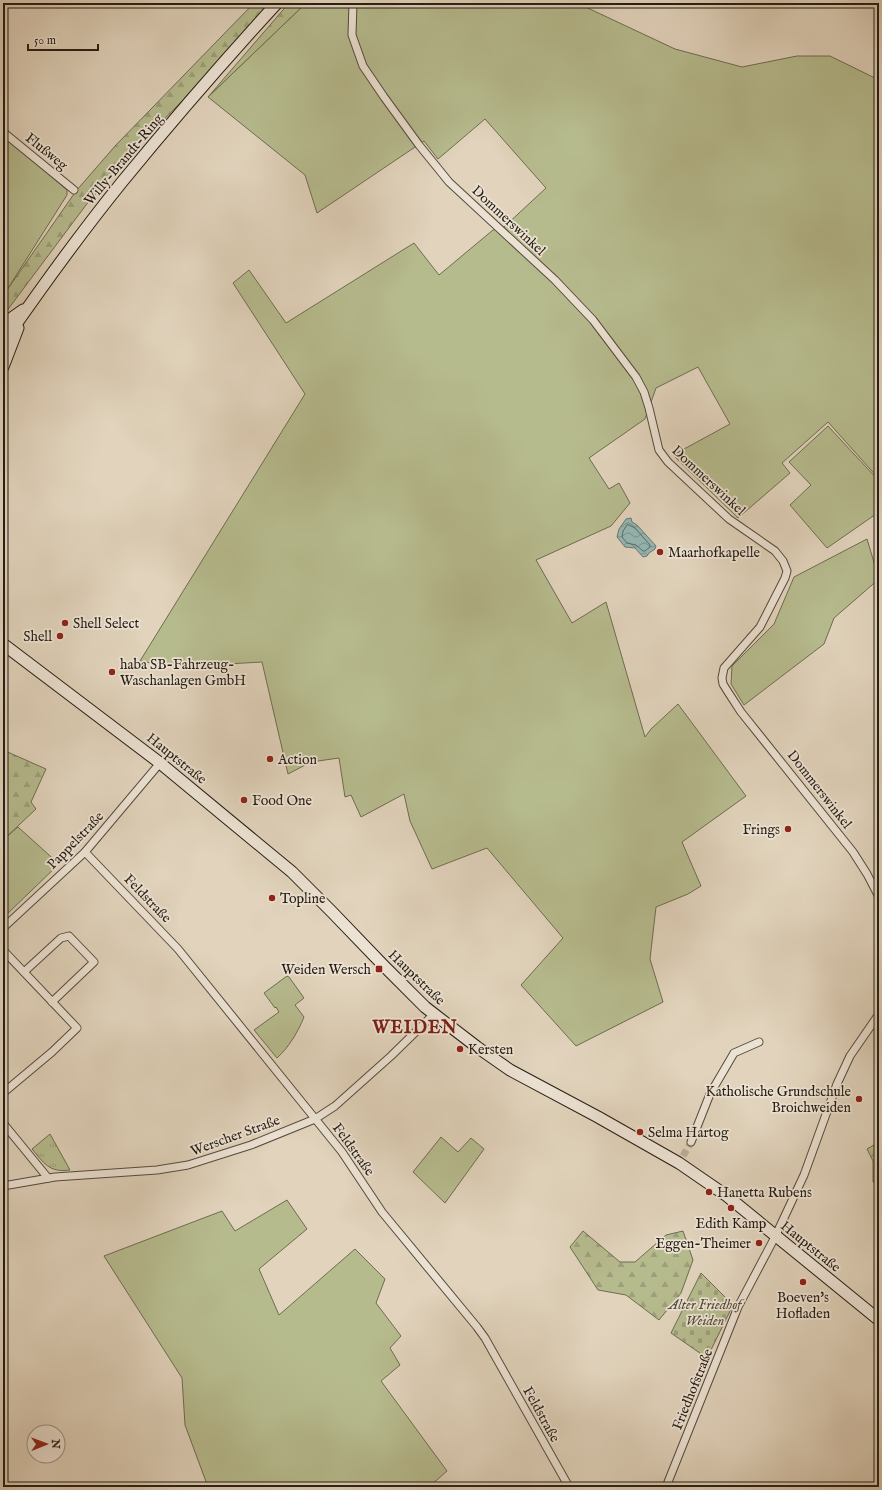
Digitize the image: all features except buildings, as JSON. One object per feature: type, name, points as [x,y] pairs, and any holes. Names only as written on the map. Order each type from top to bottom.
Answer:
[{"type":"main road","name":"Willy-Brandt-Ring","points":[[3,343],[77,240],[122,182],[232,53],[277,3]]},
{"type":"main road","points":[[3,324],[30,305]]},
{"type":"main road","points":[[3,367],[22,316]]},
{"type":"main road","name":"Hauptstraße","points":[[3,644],[160,764],[292,872],[388,970],[434,1014],[510,1070],[681,1159],[775,1237],[879,1320]]},
{"type":"street","name":"Dommerswinkel","points":[[353,3],[352,35],[363,66],[419,145],[449,182],[555,280],[593,320],[636,377],[644,392],[659,450],[668,462],[729,519],[775,551],[783,561],[787,571],[785,578],[760,627],[724,668],[722,674],[723,684],[741,712],[853,852],[879,897]]},
{"type":"street","name":"Flußweg","points":[[3,132],[74,190]]},
{"type":"street","name":"Pappelstraße","points":[[3,928],[85,852],[160,764]]},
{"type":"street","name":"Feldstraße","points":[[85,852],[178,949],[342,1152],[382,1212],[485,1338],[569,1487]]},
{"type":"street","points":[[24,972],[61,938],[69,936],[94,962],[52,1002]]},
{"type":"street","points":[[3,950],[77,1028],[52,1052],[3,1093]]},
{"type":"street","name":"Werscher Straße","points":[[3,1186],[48,1178],[157,1170],[188,1165],[251,1145],[315,1118],[335,1106],[350,1094],[434,1014]]},
{"type":"street","name":"Friedhofstraße","points":[[666,1487],[738,1307],[775,1237],[804,1175],[850,1056],[879,1014]]},
{"type":"street","points":[[691,1142],[710,1094],[734,1053],[759,1042]]},
{"type":"street","points":[[3,1123],[48,1178]]},
{"type":"green space","points":[[254,3],[270,3],[184,99],[136,148],[86,205],[3,316],[3,294],[76,191],[116,145]]},
{"type":"green space","points":[[289,3],[306,3],[208,97]]},
{"type":"green space","points":[[306,3],[577,3],[675,49],[742,67],[797,56],[830,56],[879,80],[879,479],[828,422],[782,463],[790,473],[738,518],[673,455],[730,424],[698,367],[656,388],[645,419],[589,458],[609,489],[619,483],[630,503],[611,526],[536,560],[572,623],[606,602],[645,737],[651,729],[678,704],[746,796],[682,842],[701,886],[688,894],[656,907],[650,959],[663,1002],[576,1046],[521,985],[563,938],[487,848],[432,869],[410,821],[404,794],[361,817],[351,795],[345,797],[339,758],[311,762],[288,774],[262,662],[174,667],[140,661],[305,394],[233,283],[249,270],[286,323],[414,243],[439,275],[493,230],[504,227],[546,188],[485,119],[438,159],[424,141],[317,213],[305,175],[208,97]]},
{"type":"green space","points":[[3,135],[67,190],[67,195],[3,294]]},
{"type":"green space","points":[[828,426],[879,481],[879,512],[827,548],[790,505],[811,485],[789,462]]},
{"type":"green space","points":[[867,539],[879,579],[834,618],[824,644],[744,705],[731,684],[732,666],[774,624],[794,577]]},
{"type":"green space","points":[[3,750],[46,769],[31,802],[36,809],[3,840]]},
{"type":"green space","points":[[18,827],[59,864],[4,917],[3,840]]},
{"type":"green space","points":[[287,976],[304,998],[295,1005],[304,1017],[293,1039],[277,1058],[254,1030],[279,1012],[264,993]]},
{"type":"green space","points":[[50,1134],[70,1170],[57,1170],[48,1166],[32,1149]]},
{"type":"green space","points":[[441,1137],[458,1152],[471,1138],[484,1149],[445,1203],[413,1172]]},
{"type":"green space","points":[[879,1142],[879,1185],[873,1182],[873,1161],[867,1149]]},
{"type":"green space","points":[[287,1200],[307,1229],[259,1269],[279,1315],[355,1249],[385,1279],[376,1303],[401,1336],[390,1348],[400,1365],[381,1381],[447,1471],[429,1487],[208,1487],[185,1425],[182,1378],[104,1256],[222,1211],[235,1231]]},
{"type":"green space","points":[[583,1231],[620,1262],[635,1262],[666,1235],[683,1231],[693,1260],[681,1293],[659,1320],[626,1295],[598,1290],[570,1247]]},
{"type":"green space","name":"Alter Friedhof Weiden","points":[[701,1273],[733,1305],[707,1358],[671,1333]]},
{"type":"water","points":[[631,518],[632,522],[637,525],[656,546],[655,549],[647,556],[643,557],[635,548],[625,547],[617,537],[619,529],[626,519]]},
{"type":"tunnel","points":[[683,1156],[691,1142]]},
{"type":"place","name":"Maarhofkapelle","points":[[660,552]]},
{"type":"place","name":"Shell Select","points":[[65,623]]},
{"type":"place","name":"Shell","points":[[60,636]]},
{"type":"place","name":"haba SB-Fahrzeug- Waschanlagen GmbH","points":[[112,672]]},
{"type":"place","name":"Action","points":[[270,759]]},
{"type":"place","name":"Food One","points":[[244,800]]},
{"type":"place","name":"Frings","points":[[788,829]]},
{"type":"place","name":"Topline","points":[[272,898]]},
{"type":"place","name":"Weiden Wersch","points":[[379,969]]},
{"type":"place","name":"Kersten","points":[[460,1049]]},
{"type":"place","name":"Katholische Grundschule Broichweiden","points":[[859,1099]]},
{"type":"place","name":"Selma Hartog","points":[[640,1132]]},
{"type":"place","name":"Hanetta Rubens","points":[[709,1192]]},
{"type":"place","name":"Edith Kamp","points":[[731,1208]]},
{"type":"place","name":"Eggen-Theimer","points":[[759,1243]]},
{"type":"place","name":"Boeven's Hofladen","points":[[803,1282]]},
{"type":"district","name":"WEIDEN","points":[[415,1027]]}]
